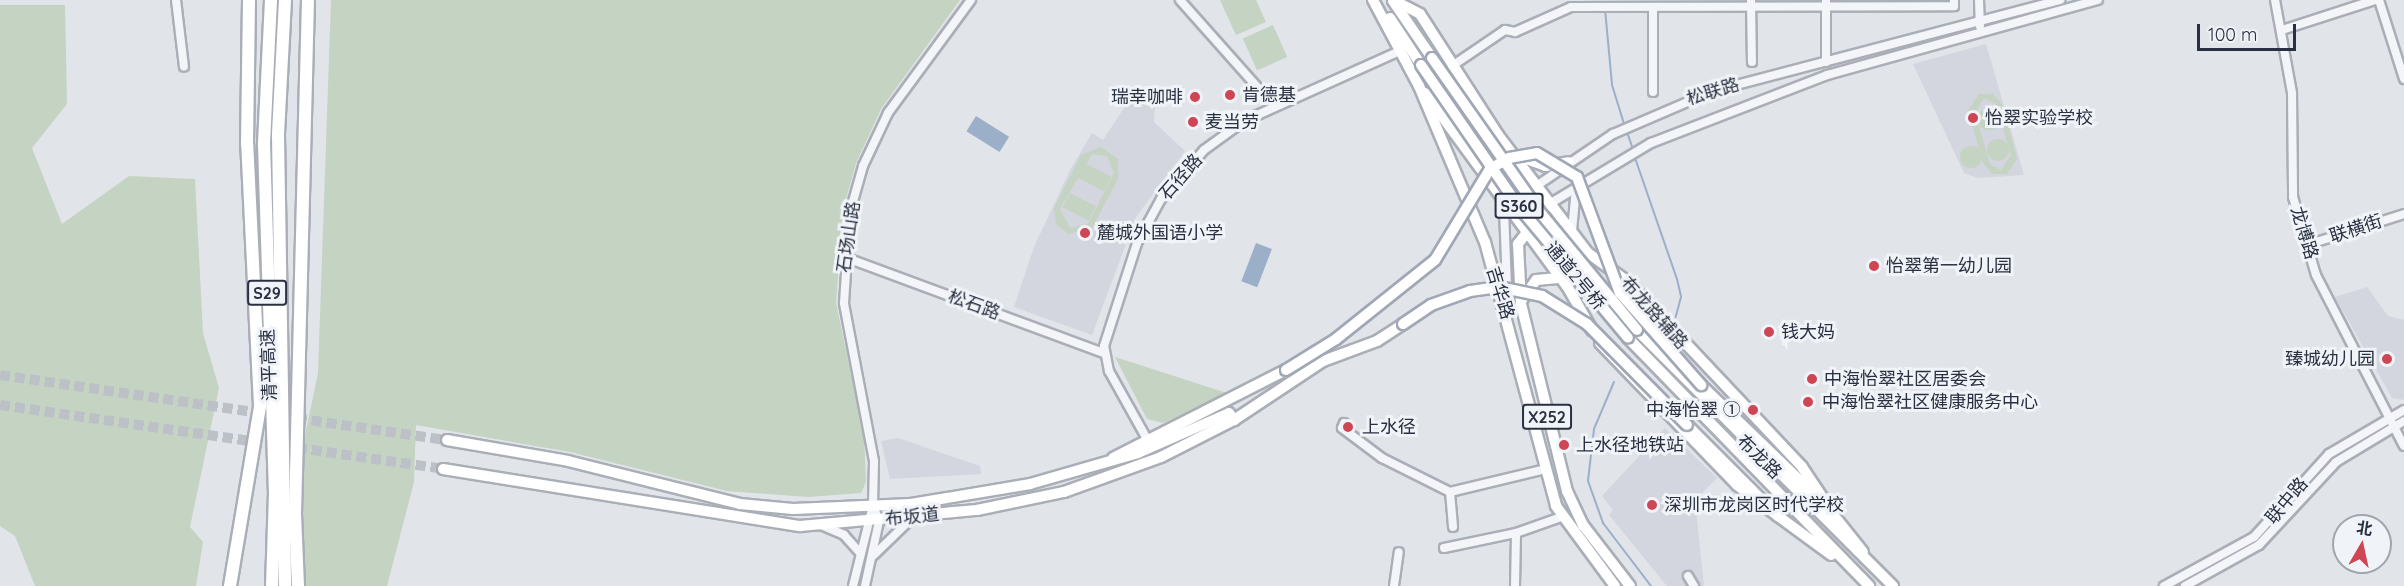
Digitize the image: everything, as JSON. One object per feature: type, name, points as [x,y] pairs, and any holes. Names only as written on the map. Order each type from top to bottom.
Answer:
[{"type":"highway","points":[[230,586],[261,398],[248,144],[249,0]]},
{"type":"highway","name":"清平高速","points":[[271,0],[264,144],[275,492],[272,586]]},
{"type":"highway","name":"清平高速","points":[[285,0],[278,147],[285,586]]},
{"type":"highway","points":[[298,586],[308,0]]},
{"type":"main road","name":"吉华路","points":[[1373,0],[1419,86],[1479,226],[1511,326],[1546,469],[1561,517],[1616,586]]},
{"type":"main road","name":"通道2号桥","points":[[1378,0],[1519,207],[1628,338],[1675,381]]},
{"type":"main road","name":"通道2号桥","points":[[1393,0],[1539,210],[1637,330],[1675,381]]},
{"type":"main road","name":"布龙路辅路","points":[[1393,0],[1420,14],[1452,66],[1509,149],[1591,256],[1627,281],[1802,468],[1832,512]]},
{"type":"main road","points":[[1419,86],[1506,207],[1561,278],[1597,341],[1737,485],[1853,570]]},
{"type":"main road","points":[[1509,149],[1537,165],[1569,162]]},
{"type":"main road","points":[[1110,460],[1147,439],[1205,415],[1336,339],[1435,260],[1490,169],[1509,158],[1537,153],[1577,177],[1620,293],[1701,385],[1832,512],[1873,568]]},
{"type":"main road","points":[[1524,231],[1551,204]]},
{"type":"main road","name":"吉华路","points":[[1524,231],[1516,257],[1521,304],[1567,491],[1583,525],[1630,586]]},
{"type":"main road","points":[[1521,304],[1532,282],[1561,278]]},
{"type":"main road","name":"布坂道","points":[[443,469],[752,522],[820,525],[911,519],[1064,492],[1161,457],[1264,396],[1403,324],[1431,305],[1470,291],[1499,288],[1542,296],[1587,324],[1779,516]]},
{"type":"main road","name":"布龙路","points":[[1675,381],[1893,586]]},
{"type":"main road","name":"布龙路","points":[[1675,381],[1869,586]]},
{"type":"main road","name":"布坂道","points":[[447,440],[568,462],[740,504],[794,509],[873,505],[1030,484],[1110,460],[1231,416]]},
{"type":"street","points":[[176,0],[184,67]]},
{"type":"street","name":"石场山路","points":[[873,505],[872,434],[847,326],[844,257],[855,194],[874,139],[917,69],[971,0]]},
{"type":"street","points":[[1180,0],[1274,106]]},
{"type":"street","points":[[1979,0],[1980,33]]},
{"type":"street","name":"松联路","points":[[1506,207],[1536,183],[1613,134],[1642,119],[1713,91],[2060,0]]},
{"type":"street","name":"松联路","points":[[1551,204],[1623,158],[1652,143],[1827,75],[2098,0]]},
{"type":"street","name":"龙博路","points":[[2274,0],[2282,30],[2293,105],[2290,182],[2307,245],[2316,275],[2404,446]]},
{"type":"street","points":[[2282,30],[2377,0],[2404,79]]},
{"type":"street","points":[[1452,66],[1505,30],[1515,32],[1571,7],[1751,3],[1954,3]]},
{"type":"street","points":[[1751,3],[1752,62]]},
{"type":"street","points":[[1826,3],[1826,62]]},
{"type":"street","points":[[1653,92],[1659,5]]},
{"type":"street","name":"石径路","points":[[1104,352],[1106,334],[1137,243],[1161,199],[1204,150],[1274,106],[1400,51]]},
{"type":"street","points":[[1572,231],[1570,209],[1576,187]]},
{"type":"street","points":[[1506,207],[1511,326]]},
{"type":"street","name":"联横街","points":[[2307,245],[2404,214]]},
{"type":"street","name":"松石路","points":[[844,257],[1104,352]]},
{"type":"street","points":[[1104,352],[1147,439]]},
{"type":"street","name":"联中路","points":[[2164,586],[2254,537],[2329,454],[2404,410]]},
{"type":"street","name":"联中路","points":[[2185,586],[2268,538],[2336,462],[2404,421]]},
{"type":"street","points":[[1344,423],[1342,428],[1382,458],[1450,492],[1546,469]]},
{"type":"street","points":[[1450,492],[1453,527]]},
{"type":"street","points":[[865,586],[879,520],[873,505]]},
{"type":"street","points":[[853,586],[861,554],[865,522],[873,505]]},
{"type":"street","points":[[1444,548],[1516,533],[1561,517]]},
{"type":"street","points":[[870,561],[884,540],[911,519]]},
{"type":"street","points":[[820,525],[844,535],[861,554]]},
{"type":"street","points":[[1515,586],[1516,533]]},
{"type":"street","points":[[1394,586],[1399,552]]},
{"type":"street","points":[[1688,576],[1694,586]]},
{"type":"shaded area","name":"怡翠实验学校","points":[[1986,44],[2024,175],[1978,178],[1964,173],[1913,64]]},
{"type":"shaded area","name":"麓城外国语小学","points":[[1134,93],[1155,106],[1154,122],[1185,151],[1136,217],[1092,335],[1014,307],[1034,247],[1070,170],[1092,133],[1103,140]]},
{"type":"shaded area","name":"臻城幼儿园","points":[[2367,287],[2388,316],[2404,320],[2404,400],[2392,398],[2335,297]]},
{"type":"shaded area","name":"深圳市龙岗区时代学校","points":[[1665,428],[1717,478],[1695,500],[1704,586],[1667,586],[1609,515],[1613,510],[1602,496]]},
{"type":"shaded area","points":[[898,438],[980,466],[981,474],[890,479],[881,441]]},
{"type":"green space","points":[[331,0],[960,0],[881,109],[856,163],[843,210],[836,303],[864,434],[866,482],[861,493],[808,497],[727,491],[570,452],[416,425],[414,482],[387,586],[304,586],[301,455],[318,373]]},
{"type":"green space","points":[[1220,0],[1256,0],[1266,22],[1236,35]]},
{"type":"green space","points":[[0,5],[65,5],[67,104],[32,148],[62,224],[129,176],[195,179],[203,333],[219,388],[190,527],[203,542],[196,586],[35,586],[15,536],[0,526]]},
{"type":"green space","points":[[1273,25],[1287,57],[1257,70],[1243,38]]},
{"type":"green space","points":[[1979,94],[1993,94],[2003,105],[2017,159],[2007,174],[1992,174],[1983,163],[1968,110]],"holes":[[[1984,98],[1996,104],[2011,155],[2001,170],[1990,164],[1975,113]]]},
{"type":"green space","points":[[1989,108],[1997,111],[2000,119],[1997,127],[1989,130],[1981,127],[1978,119],[1981,111]]},
{"type":"green space","points":[[1998,139],[2006,142],[2009,150],[2006,158],[1998,161],[1990,158],[1987,150],[1990,142]]},
{"type":"green space","points":[[1971,146],[1979,149],[1982,157],[1979,165],[1971,168],[1963,165],[1960,157],[1963,149]]},
{"type":"green space","points":[[1101,147],[1118,159],[1118,179],[1092,228],[1068,234],[1056,224],[1054,208],[1081,155]],"holes":[[[1092,154],[1107,156],[1114,173],[1088,224],[1070,228],[1060,209]]]},
{"type":"green space","points":[[1085,163],[1111,177],[1104,191],[1077,177]]},
{"type":"green space","points":[[1070,193],[1096,206],[1089,220],[1063,207]]},
{"type":"green space","points":[[1115,357],[1230,394],[1163,423],[1147,419]]},
{"type":"water","points":[[976,116],[1009,137],[1000,152],[966,131]]},
{"type":"water","points":[[1256,243],[1272,249],[1257,287],[1241,281]]},
{"type":"waterway","points":[[1605,9],[1612,85],[1625,127]]},
{"type":"waterway","points":[[1627,132],[1633,149]]},
{"type":"waterway","points":[[1634,155],[1677,279],[1681,297],[1675,320]]},
{"type":"waterway","points":[[1614,382],[1594,429],[1588,481],[1603,523],[1651,586]]},
{"type":"tunnel","points":[[0,375],[447,440]]},
{"type":"tunnel","points":[[0,405],[443,469]]},
{"type":"place","name":"肯德基","points":[[1230,95]]},
{"type":"place","name":"瑞幸咖啡","points":[[1195,97]]},
{"type":"place","name":"怡翠实验学校","points":[[1973,118]]},
{"type":"place","name":"麦当劳","points":[[1193,122]]},
{"type":"place","name":"麓城外国语小学","points":[[1085,233]]},
{"type":"place","name":"怡翠第一幼儿园","points":[[1874,266]]},
{"type":"place","name":"钱大妈","points":[[1769,332]]},
{"type":"place","name":"臻城幼儿园","points":[[2387,359]]},
{"type":"place","name":"中海怡翠社区居委会","points":[[1812,379]]},
{"type":"place","name":"中海怡翠社区健康服务中心","points":[[1808,402]]},
{"type":"place","name":"中海怡翠 ①","points":[[1753,410]]},
{"type":"place","name":"上水径","points":[[1348,427]]},
{"type":"place","name":"上水径地铁站","points":[[1564,445]]},
{"type":"place","name":"深圳市龙岗区时代学校","points":[[1652,505]]}]
